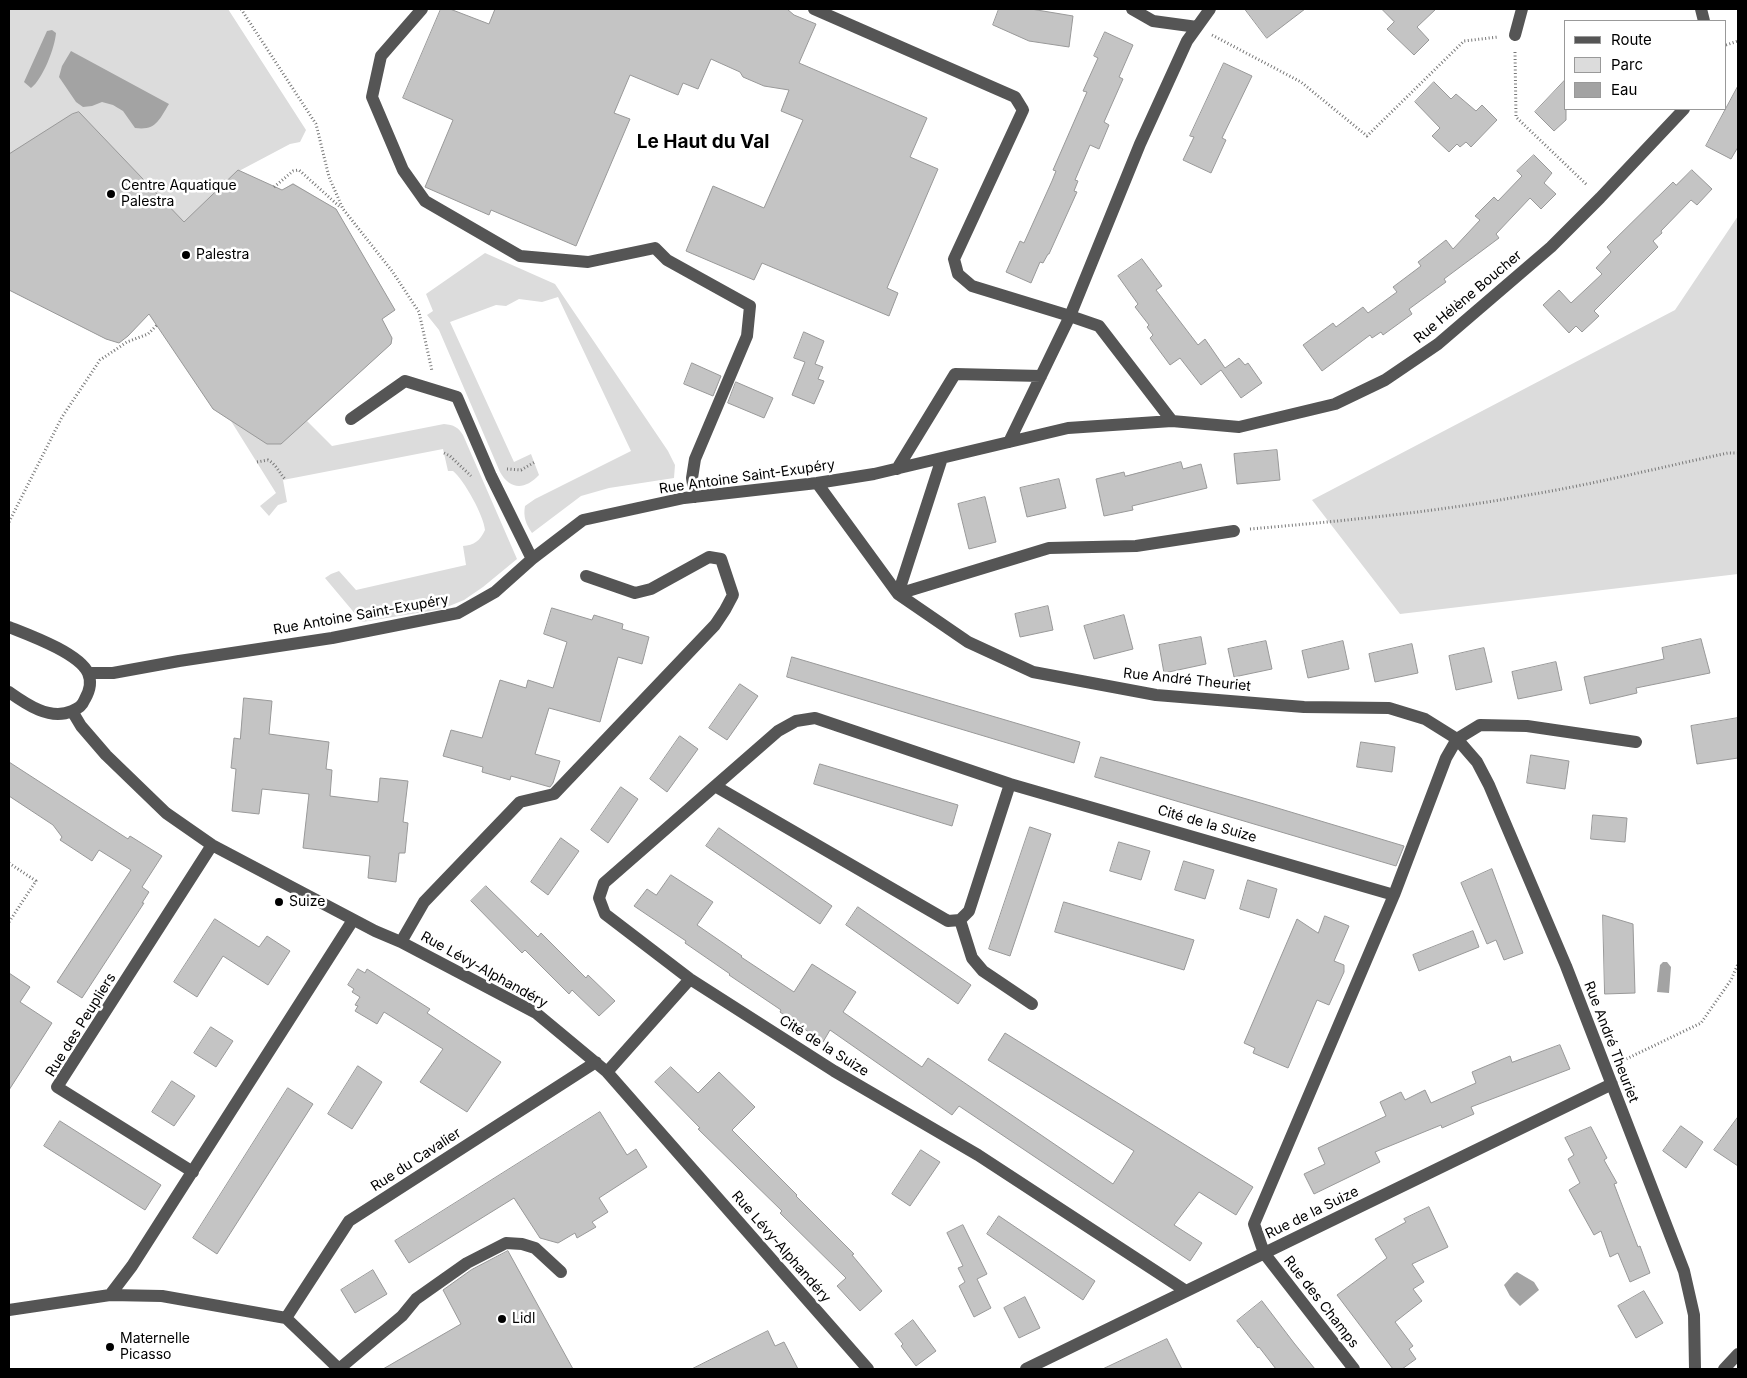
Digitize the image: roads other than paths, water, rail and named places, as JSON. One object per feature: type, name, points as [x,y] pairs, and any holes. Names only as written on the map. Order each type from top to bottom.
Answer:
[{"type":"street","points":[[422,9],[381,56],[372,97],[403,170],[425,201],[520,256],[588,262],[655,248],[666,260],[750,306],[746,336],[695,459],[692,478],[694,497]]},
{"type":"street","points":[[814,9],[1015,97],[1023,110],[954,258],[958,274],[972,286],[1099,326],[1172,421]]},
{"type":"street","points":[[1132,9],[1153,21],[1197,27]]},
{"type":"street","points":[[1009,442],[1070,316],[1140,144],[1188,41],[1210,9]]},
{"type":"street","points":[[1515,35],[1522,9]]},
{"type":"street","name":"Rue Hélène Boucher","points":[[1172,421],[1240,428],[1335,404],[1385,380],[1438,344],[1551,247],[1683,110]]},
{"type":"street","points":[[897,469],[955,374],[1041,376]]},
{"type":"street","points":[[351,418],[405,381],[457,397],[491,476],[532,559]]},
{"type":"street","name":"Rue Antoine Saint-Exupéry","points":[[88,673],[113,673],[179,660],[332,638],[458,614],[495,592],[532,559],[583,520],[694,497],[817,483],[897,469],[1068,428],[1172,421]]},
{"type":"street","points":[[898,594],[942,458]]},
{"type":"street","name":"Rue André Theuriet","points":[[817,483],[898,594],[968,642],[1033,672],[1156,695],[1304,707],[1389,708],[1425,719],[1456,740],[1476,762],[1489,785],[1566,966],[1684,1271],[1694,1315],[1695,1369]]},
{"type":"street","points":[[898,594],[1049,548],[1136,546],[1234,531]]},
{"type":"street","points":[[401,942],[424,902],[520,802],[554,794],[715,625],[726,610],[733,595],[721,559],[709,557],[651,589],[635,594],[586,576]]},
{"type":"street","points":[[9,627],[47,642],[77,662],[88,673],[90,690],[82,706],[62,716],[34,708],[9,692]]},
{"type":"street","name":"Rue Lévy-Alphandéry","points":[[72,711],[81,726],[106,755],[166,813],[212,845],[353,920],[401,942],[536,1013],[596,1062],[607,1072],[868,1369]]},
{"type":"street","name":"Cité de la Suize","points":[[1186,1291],[978,1155],[834,1070],[690,979],[605,914],[599,898],[604,883],[778,731],[796,721],[814,718],[1010,784],[1394,895]]},
{"type":"street","points":[[1264,1253],[1254,1224],[1394,895],[1446,758],[1456,740],[1480,725],[1527,726],[1636,742]]},
{"type":"street","points":[[716,786],[948,921],[960,920],[969,911],[1010,784]]},
{"type":"street","name":"Rue des Peupliers","points":[[193,1172],[57,1087],[212,845]]},
{"type":"street","points":[[110,1295],[132,1266],[193,1172],[353,920]]},
{"type":"street","points":[[960,920],[972,958],[983,971],[1032,1004]]},
{"type":"street","points":[[607,1072],[690,979]]},
{"type":"street","name":"Rue du Cavalier","points":[[286,1318],[348,1222],[596,1062]]},
{"type":"street","name":"Rue de la Suize","points":[[1026,1369],[1612,1084]]},
{"type":"street","points":[[9,1310],[110,1295],[162,1296],[286,1318],[339,1369],[402,1316],[416,1299],[467,1263],[506,1243],[522,1244],[534,1248],[561,1272]]},
{"type":"street","name":"Rue des Champs","points":[[1264,1253],[1354,1369]]},
{"type":"street","points":[[1724,1369],[1738,1354]]},
{"type":"water","points":[[52,30],[56,33],[51,54],[40,78],[31,88],[24,82],[47,31]]},
{"type":"water","points":[[71,51],[169,104],[156,123],[148,128],[135,128],[123,111],[113,105],[102,102],[83,107],[76,102],[59,77],[62,66]]},
{"type":"water","points":[[1663,962],[1667,962],[1671,967],[1669,993],[1657,992],[1660,965]]},
{"type":"water","points":[[1517,1272],[1534,1282],[1539,1290],[1520,1306],[1510,1296],[1504,1285]]},
{"type":"place","name":"Centre Aquatique Palestra","points":[[111,194]]},
{"type":"place","name":"Palestra","points":[[186,255]]},
{"type":"place","name":"Suize","points":[[279,902]]},
{"type":"place","name":"Lidl","points":[[502,1319]]},
{"type":"place","name":"Maternelle Picasso","points":[[110,1347]]},
{"type":"district","name":"Le Haut du Val","points":[[703,142]]}]
